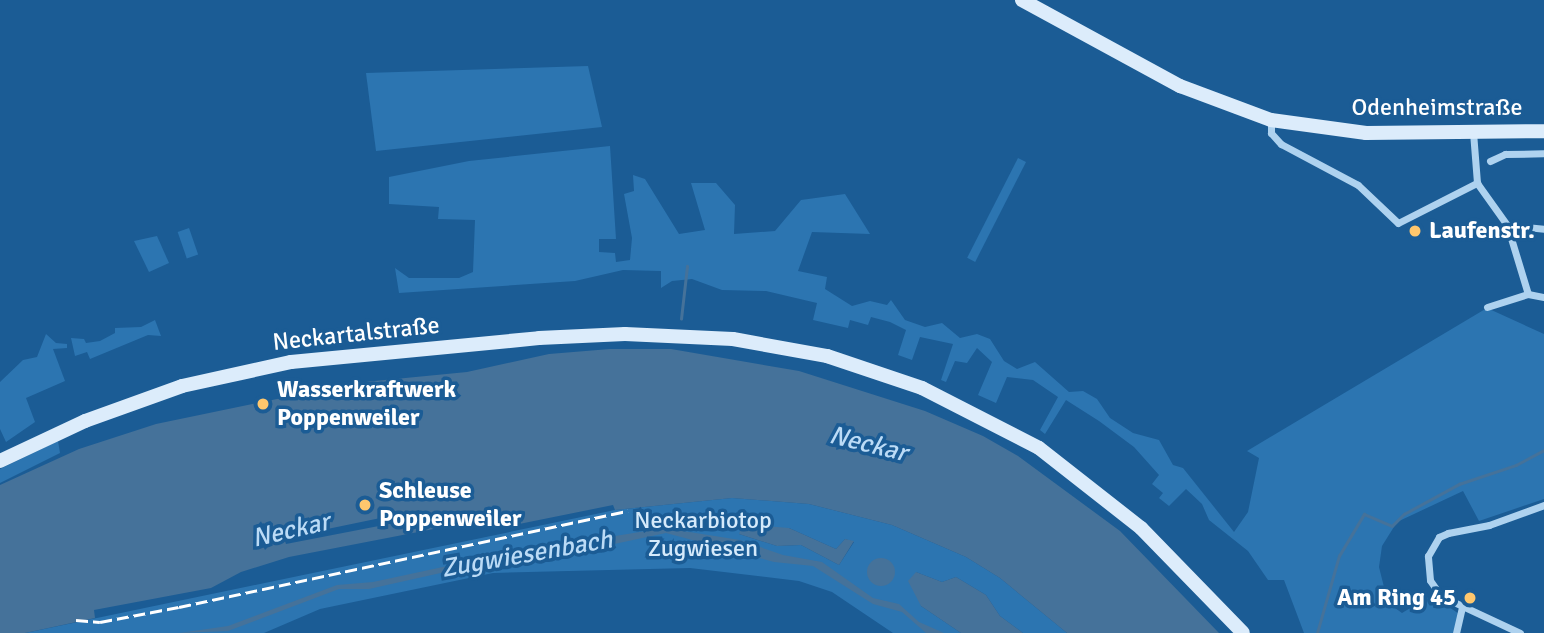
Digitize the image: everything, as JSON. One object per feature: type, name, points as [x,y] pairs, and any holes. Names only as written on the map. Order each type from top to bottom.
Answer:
[{"type":"main road","name":"Odenheimstraße","points":[[1022,0],[1180,86],[1271,120],[1330,131],[1544,131]]},
{"type":"main road","name":"Neckartalstraße","points":[[0,461],[85,421],[181,386],[291,362],[564,337],[653,334],[733,339],[816,353],[898,379],[953,401],[1028,442],[1141,528],[1243,633]]},
{"type":"street","points":[[1271,120],[1271,133],[1281,144],[1358,185],[1398,223],[1477,183]]},
{"type":"street","points":[[1473,132],[1477,183],[1507,225],[1528,294]]},
{"type":"street","name":"Odenheimstraße","points":[[1490,161],[1505,154],[1544,153]]},
{"type":"street","points":[[1507,225],[1544,229]]},
{"type":"street","points":[[1487,307],[1528,294],[1544,297]]},
{"type":"street","points":[[1520,633],[1441,596],[1430,580],[1428,556],[1439,537],[1544,505]]},
{"type":"street","points":[[1456,633],[1462,607]]},
{"type":"green space","points":[[588,66],[602,127],[376,151],[366,73]]},
{"type":"green space","points":[[610,146],[616,239],[599,239],[599,252],[615,253],[616,262],[630,260],[632,238],[624,194],[634,191],[633,175],[645,179],[679,234],[705,230],[691,183],[716,183],[735,205],[734,234],[775,231],[801,200],[845,194],[870,234],[812,232],[798,271],[827,277],[825,289],[852,306],[870,301],[887,305],[891,300],[905,320],[925,327],[942,323],[960,338],[977,334],[990,339],[1004,361],[1017,369],[1035,362],[1069,392],[1083,391],[1097,399],[1110,418],[1133,433],[1159,440],[1173,465],[1183,468],[1234,532],[1248,512],[1259,458],[1247,451],[1487,308],[1544,334],[1544,499],[1479,521],[1463,491],[1397,522],[1382,546],[1379,567],[1388,603],[1402,613],[1432,595],[1459,614],[1455,633],[1304,633],[1284,580],[1268,580],[1248,551],[1209,520],[1202,504],[1186,489],[1169,506],[1159,498],[1163,493],[1152,484],[1159,475],[1134,447],[1099,421],[1066,400],[1045,434],[1040,430],[1058,397],[1033,380],[1007,377],[996,403],[978,395],[992,362],[977,348],[967,363],[955,361],[946,382],[941,380],[953,344],[920,337],[912,360],[898,355],[906,330],[890,322],[871,317],[868,325],[850,320],[848,328],[813,320],[817,303],[766,291],[722,290],[692,279],[672,281],[661,288],[661,271],[623,270],[575,281],[399,293],[395,268],[409,278],[459,278],[473,272],[475,220],[438,219],[439,207],[389,204],[389,177],[469,161]]},
{"type":"green space","points":[[1018,158],[1026,162],[975,262],[967,258]]},
{"type":"green space","points":[[189,228],[198,254],[187,258],[178,232]]},
{"type":"green space","points":[[157,236],[169,263],[149,272],[134,241]]},
{"type":"green space","points":[[155,320],[161,336],[148,335],[90,359],[87,352],[75,356],[71,338],[84,339],[86,343],[100,341],[115,333],[115,328],[141,327]]},
{"type":"green space","points":[[46,334],[56,343],[67,344],[67,348],[53,349],[65,381],[26,398],[35,422],[6,442],[0,429],[0,382],[23,360],[37,357]]},
{"type":"green space","points":[[58,441],[60,453],[0,483],[0,469]]},
{"type":"green space","name":"Neckarbiotop Zugwiesen","points":[[732,498],[809,504],[892,525],[966,557],[1000,578],[1067,633],[1023,633],[1000,616],[986,595],[956,577],[942,582],[916,572],[921,606],[961,633],[893,633],[832,592],[799,581],[690,568],[493,573],[320,609],[264,633],[25,633],[615,510]],"holes":[[[789,528],[836,549],[845,539],[854,542],[839,565],[801,545],[777,546],[739,534]]]},
{"type":"water","name":"Neckar","points":[[610,349],[671,349],[799,371],[925,411],[983,436],[1018,456],[1120,531],[1219,633],[1067,633],[1000,578],[966,557],[892,525],[809,504],[732,498],[615,510],[613,505],[500,528],[444,527],[289,557],[241,572],[211,588],[94,610],[95,618],[25,633],[0,633],[0,485],[79,449],[156,424],[354,383],[467,372],[549,354]],"holes":[[[419,510],[420,518],[286,544],[284,538]]]},
{"type":"water","points":[[743,524],[789,528],[836,549],[845,539],[854,541],[839,565],[801,545],[777,546],[739,534]]},
{"type":"water","points":[[664,528],[740,540],[783,555],[822,562],[873,598],[899,604],[919,622],[944,633],[926,633],[902,612],[873,604],[813,566],[774,562],[666,533],[525,563],[472,566],[369,589],[339,589],[228,631],[179,633],[228,626],[337,585],[373,582],[466,562],[523,558],[542,548]]},
{"type":"water","points":[[881,558],[891,562],[895,572],[891,582],[881,586],[871,582],[867,572],[871,562]]},
{"type":"water","points":[[916,572],[942,582],[956,577],[986,595],[1000,616],[1023,633],[961,633],[921,606],[908,581]]},
{"type":"waterway","points":[[681,319],[687,266]]},
{"type":"waterway","points":[[1317,633],[1339,556],[1364,514],[1392,526],[1404,514],[1459,484],[1516,465],[1544,450]]},
{"type":"railway","points":[[76,620],[100,622],[179,607],[628,511]]},
{"type":"place","name":"Laufenstr.","points":[[1415,231]]},
{"type":"place","name":"Wasserkraftwerk Poppenweiler","points":[[263,404]]},
{"type":"place","name":"Schleuse Poppenweiler","points":[[365,505]]},
{"type":"place","name":"Am Ring 45","points":[[1470,598]]},
{"type":"water label","name":"Zugwiesenbach","points":[[527,555]]}]
